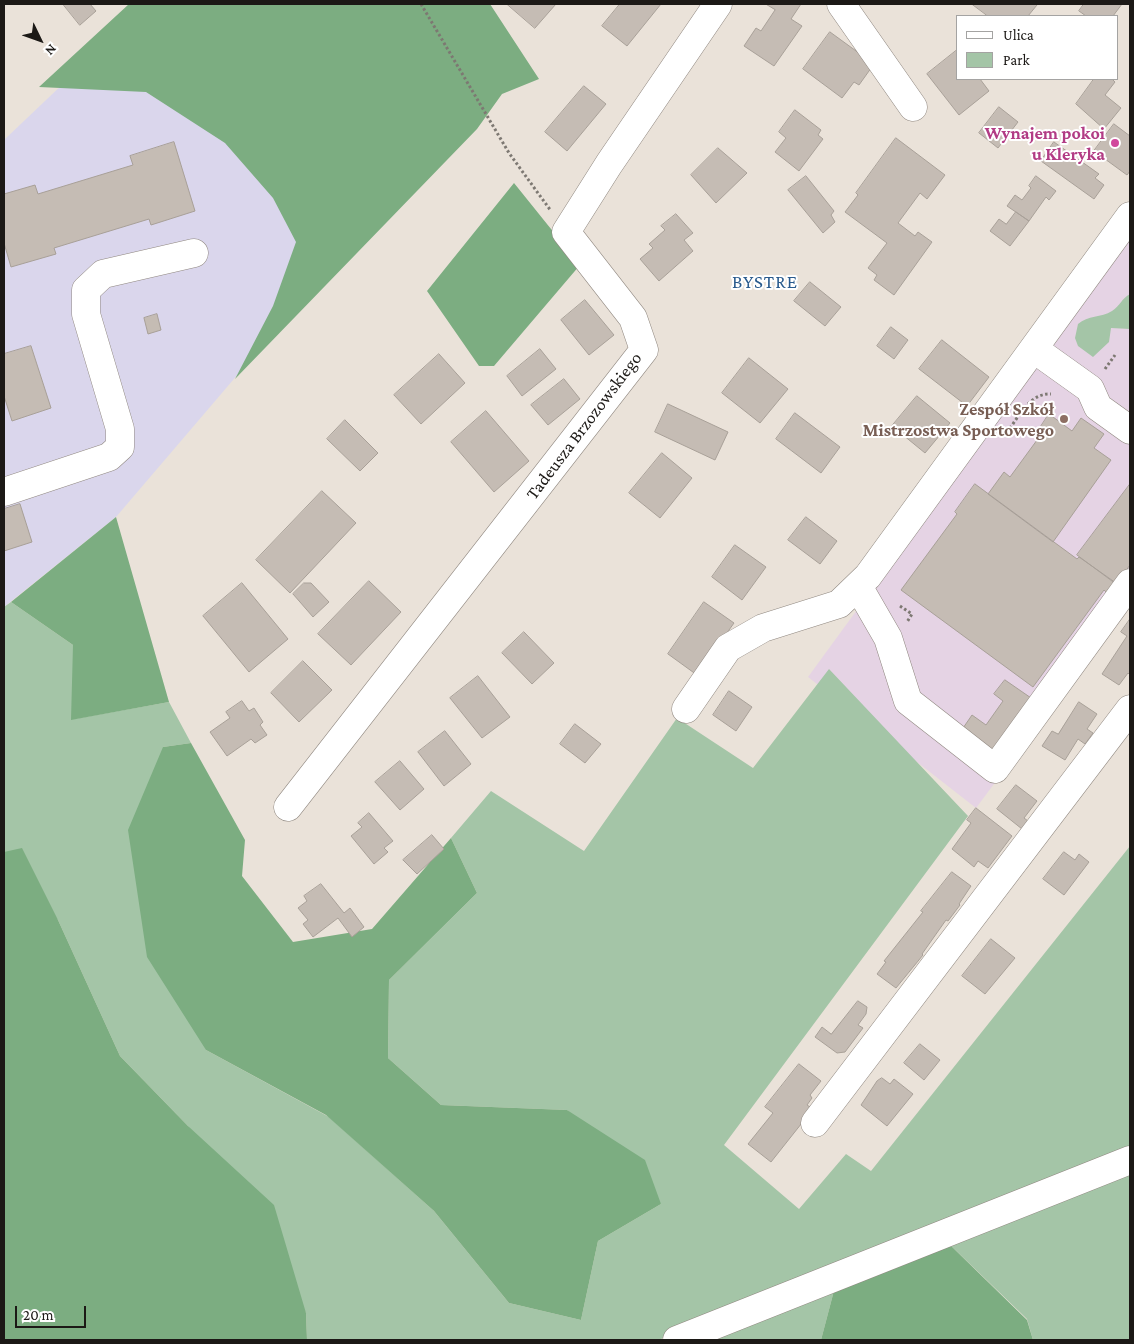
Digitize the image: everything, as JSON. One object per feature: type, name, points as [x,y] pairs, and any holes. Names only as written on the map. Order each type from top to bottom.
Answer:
[{"type":"street","points":[[566,232],[608,164],[718,4]]},
{"type":"street","points":[[841,4],[913,107]]},
{"type":"street","points":[[686,709],[728,648],[763,628],[839,604],[868,576],[1130,216]]},
{"type":"street","name":"Tadeusza Brzozowskiego","points":[[288,807],[644,350],[634,318],[566,232]]},
{"type":"street","points":[[4,492],[109,457],[120,447],[120,429],[86,314],[86,290],[103,274],[194,252]]},
{"type":"street","points":[[1034,349],[1090,389],[1098,407],[1130,430]]},
{"type":"street","points":[[858,586],[890,645],[908,701],[995,769],[1130,583]]},
{"type":"street","points":[[814,1123],[1130,709]]},
{"type":"street","points":[[677,1340],[1130,1160]]},
{"type":"path","points":[[421,4],[509,153],[566,232]]},
{"type":"path","points":[[1090,389],[1114,355]]},
{"type":"path","points":[[1004,437],[1032,400],[1038,395],[1055,395]]},
{"type":"path","points":[[890,645],[912,614],[898,604]]},
{"type":"shaded area","points":[[147,4],[333,263],[116,517],[4,607],[4,140]]},
{"type":"shaded area","name":"Zespół Szkół Mistrzostwa Sportowego","points":[[1130,236],[1130,602],[976,808],[808,677]]},
{"type":"green space","points":[[129,4],[490,4],[539,79],[502,94],[477,129],[235,379],[273,306],[296,242],[273,198],[225,143],[146,92],[39,87]]},
{"type":"green space","points":[[514,183],[580,265],[494,366],[479,366],[427,291]]},
{"type":"green space","points":[[1130,294],[1130,329],[1111,328],[1109,342],[1093,357],[1078,346],[1075,338],[1078,324],[1086,319],[1112,311]]},
{"type":"green space","points":[[116,517],[169,702],[71,720],[73,645],[11,602]]},
{"type":"green space","points":[[11,602],[73,645],[74,719],[169,702],[191,743],[163,747],[206,1050],[329,1117],[434,1211],[509,1303],[581,1320],[598,1241],[661,1204],[567,1110],[441,1105],[388,1058],[389,980],[477,893],[451,838],[491,791],[584,851],[677,718],[753,768],[829,669],[968,816],[724,1145],[799,1209],[846,1154],[871,1171],[1130,846],[1130,1148],[665,1336],[660,1340],[307,1340],[306,1313],[188,1126],[120,1056],[58,920],[4,852],[4,607]]},
{"type":"green space","points":[[191,743],[245,840],[242,876],[293,942],[372,929],[451,838],[477,893],[389,980],[388,1058],[441,1105],[567,1110],[645,1160],[661,1204],[598,1241],[581,1320],[509,1303],[434,1211],[326,1115],[206,1050],[147,957],[128,830],[163,747]]},
{"type":"green space","points":[[22,848],[58,920],[120,1056],[188,1126],[274,1205],[306,1313],[307,1340],[4,1340],[4,852]]},
{"type":"green space","points":[[1130,1168],[1130,1340],[1033,1340],[1027,1319],[945,1240]]},
{"type":"green space","points":[[945,1240],[1027,1320],[1033,1340],[821,1340],[836,1283]]},
{"type":"green space","points":[[836,1283],[821,1340],[693,1340]]},
{"type":"building","points":[[63,4],[90,4],[96,11],[80,25]]},
{"type":"building","points":[[507,4],[556,4],[535,28]]},
{"type":"building","points":[[620,4],[661,4],[627,46],[602,26]]},
{"type":"building","points":[[766,4],[801,4],[791,19],[802,26],[774,66],[744,46],[756,28],[761,31],[775,10]]},
{"type":"building","points":[[972,4],[1037,5],[1029,15],[987,15]]},
{"type":"building","points":[[1084,4],[1122,4],[1114,15],[1085,15],[1079,11]]},
{"type":"building","points":[[830,32],[874,64],[859,85],[854,82],[842,98],[803,69]]},
{"type":"building","points":[[956,51],[956,80],[981,80],[989,91],[959,115],[927,74]]},
{"type":"building","points":[[1093,80],[1113,80],[1115,82],[1105,95],[1121,108],[1104,129],[1076,104]]},
{"type":"building","points":[[584,86],[606,104],[567,151],[545,132]]},
{"type":"building","points":[[999,107],[1018,122],[998,148],[979,133]]},
{"type":"building","points":[[795,110],[821,130],[818,135],[823,139],[799,171],[775,152],[786,138],[779,132]]},
{"type":"building","name":"Wynajem pokoi u Kleryka","points":[[1114,124],[1130,136],[1130,171],[1127,175],[1094,151]]},
{"type":"building","points":[[896,138],[945,175],[927,199],[920,193],[898,223],[915,236],[918,232],[932,242],[894,295],[874,280],[877,275],[868,268],[887,243],[845,212],[858,195],[856,193]]},
{"type":"building","points":[[174,142],[195,211],[151,225],[149,219],[54,248],[56,254],[11,267],[4,243],[4,194],[35,185],[38,194],[133,165],[130,156]]},
{"type":"building","points":[[1054,142],[1099,174],[1095,178],[1104,185],[1094,199],[1041,161]]},
{"type":"building","points":[[718,148],[747,173],[716,203],[691,175]]},
{"type":"building","points":[[806,176],[834,211],[831,215],[835,222],[823,233],[788,190]]},
{"type":"building","points":[[1036,176],[1056,191],[1049,200],[1046,197],[1029,221],[1007,206],[1015,195],[1022,200],[1031,188],[1029,186]]},
{"type":"building","points":[[1016,212],[1029,221],[1010,246],[990,231],[999,219],[1006,224]]},
{"type":"building","points":[[676,214],[693,233],[684,240],[693,251],[659,281],[640,259],[653,248],[649,244],[665,230],[661,226]]},
{"type":"building","points":[[810,282],[841,307],[825,326],[794,301]]},
{"type":"building","points":[[585,300],[614,335],[589,355],[561,320]]},
{"type":"building","points":[[157,314],[161,330],[148,334],[144,318]]},
{"type":"building","points":[[891,327],[908,340],[894,359],[877,346]]},
{"type":"building","points":[[942,340],[989,377],[967,406],[919,369]]},
{"type":"building","points":[[31,346],[51,408],[12,421],[4,396],[4,354]]},
{"type":"building","points":[[540,349],[556,369],[522,396],[507,376]]},
{"type":"building","points":[[439,354],[465,383],[421,424],[394,395]]},
{"type":"building","points":[[749,358],[788,389],[760,423],[722,393]]},
{"type":"building","points":[[564,379],[580,399],[548,425],[531,405]]},
{"type":"building","points":[[917,396],[950,423],[925,453],[892,426]]},
{"type":"building","points":[[668,404],[728,432],[715,460],[655,432]]},
{"type":"building","points":[[486,411],[529,461],[494,492],[451,442]]},
{"type":"building","points":[[795,413],[840,447],[821,473],[776,439]]},
{"type":"building","points":[[1049,414],[1072,431],[1081,418],[1104,434],[1094,448],[1111,460],[1053,542],[988,494],[1004,472],[1010,477],[1040,436],[1036,434]]},
{"type":"building","points":[[345,420],[378,453],[360,471],[327,439]]},
{"type":"building","points":[[662,453],[692,478],[660,518],[629,493]]},
{"type":"building","points":[[975,484],[1077,559],[1079,557],[1116,583],[1108,594],[1104,590],[1033,687],[901,590],[957,514],[955,512]]},
{"type":"building","points":[[1130,484],[1130,565],[1116,584],[1077,555]]},
{"type":"building","points":[[322,491],[356,523],[290,593],[256,560]]},
{"type":"building","points":[[20,504],[32,542],[4,551],[4,509]]},
{"type":"building","points":[[806,517],[837,541],[820,564],[788,540]]},
{"type":"building","points":[[735,545],[766,567],[742,600],[712,577]]},
{"type":"building","points":[[369,581],[401,612],[351,665],[318,634]]},
{"type":"building","points":[[242,583],[288,639],[249,672],[203,616]]},
{"type":"building","points":[[304,583],[311,583],[329,602],[313,617],[293,594]]},
{"type":"building","points":[[704,602],[734,623],[697,675],[668,654]]},
{"type":"building","points":[[1130,619],[1130,675],[1128,673],[1119,685],[1102,674],[1127,636],[1121,632]]},
{"type":"building","points":[[524,632],[554,663],[532,684],[502,653]]},
{"type":"building","points":[[303,661],[332,690],[299,722],[271,693]]},
{"type":"building","points":[[478,676],[510,717],[482,738],[450,698]]},
{"type":"building","points":[[1005,680],[1034,700],[996,755],[961,731],[972,715],[986,725],[1003,701],[994,694]]},
{"type":"building","points":[[729,691],[752,707],[736,731],[713,715]]},
{"type":"building","points":[[242,701],[249,711],[254,708],[263,722],[260,725],[267,735],[255,743],[251,739],[227,756],[210,732],[230,718],[226,712]]},
{"type":"building","points":[[1079,702],[1097,714],[1087,729],[1093,733],[1085,744],[1078,739],[1065,760],[1042,746],[1052,731],[1058,734]]},
{"type":"building","points":[[575,724],[601,744],[585,763],[560,744]]},
{"type":"building","points":[[445,731],[471,764],[444,786],[418,752]]},
{"type":"building","points":[[400,761],[424,789],[400,810],[375,782]]},
{"type":"building","points":[[1016,785],[1037,801],[1024,818],[1028,821],[1022,829],[997,809]]},
{"type":"building","points":[[976,808],[1012,836],[988,868],[978,861],[974,867],[952,849],[971,823],[967,820]]},
{"type":"building","points":[[369,813],[393,841],[384,848],[388,852],[374,864],[351,836],[362,827],[358,823]]},
{"type":"building","points":[[432,835],[444,849],[417,874],[403,860]]},
{"type":"building","points":[[1064,852],[1075,860],[1079,854],[1089,862],[1064,895],[1043,879]]},
{"type":"building","points":[[952,872],[971,886],[960,905],[948,921],[946,920],[923,955],[896,988],[877,974],[886,962],[884,961]]},
{"type":"building","points":[[321,884],[344,913],[350,908],[364,927],[352,937],[338,918],[313,937],[303,924],[308,920],[298,908],[307,901],[304,896]]},
{"type":"building","points":[[991,939],[1015,958],[985,994],[962,976]]},
{"type":"building","points":[[858,1001],[867,1007],[866,1014],[858,1025],[863,1028],[845,1052],[837,1053],[815,1037],[822,1027],[831,1034]]},
{"type":"building","points":[[920,1044],[940,1060],[924,1080],[904,1063]]},
{"type":"building","points":[[799,1064],[821,1081],[810,1095],[812,1098],[807,1105],[813,1109],[771,1162],[748,1144],[773,1113],[765,1107]]},
{"type":"building","points":[[882,1078],[890,1084],[894,1079],[913,1094],[887,1126],[861,1105],[877,1081]]},
{"type":"place","name":"Wynajem pokoi u Kleryka","points":[[1115,143]]},
{"type":"place","name":"Zespół Szkół Mistrzostwa Sportowego","points":[[1064,419]]},
{"type":"district","name":"BYSTRE","points":[[765,282]]}]
